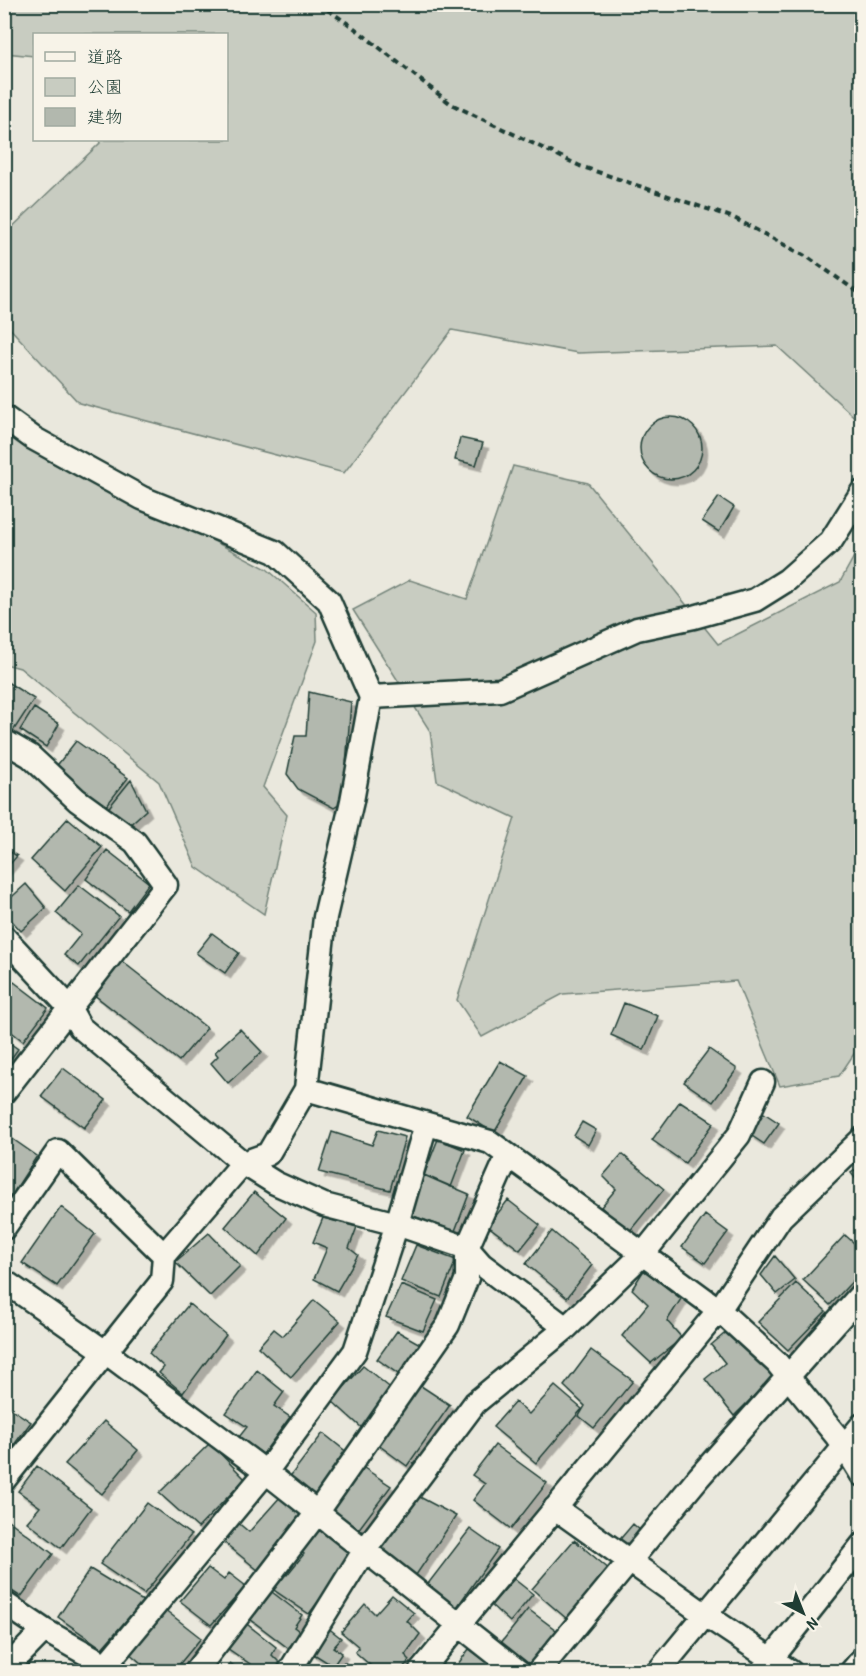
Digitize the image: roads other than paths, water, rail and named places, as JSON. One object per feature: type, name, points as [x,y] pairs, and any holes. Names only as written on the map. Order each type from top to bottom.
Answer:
[{"type":"street","points":[[4,417],[33,438],[142,498],[275,552],[330,601],[372,697],[352,801],[325,917],[306,1089],[268,1154],[243,1163],[164,1255],[162,1281],[104,1351],[4,1480]]},
{"type":"street","points":[[372,697],[433,696],[500,690],[637,629],[694,617],[755,600],[787,580],[831,541],[861,492]]},
{"type":"street","points":[[4,741],[30,756],[77,800],[135,842],[166,885],[4,1092]]},
{"type":"street","points":[[5,939],[69,1007],[80,1027],[243,1163],[275,1183],[324,1205],[397,1224],[467,1248],[481,1263],[566,1328]]},
{"type":"street","points":[[289,1671],[364,1551],[475,1402],[566,1328],[643,1254],[739,1135],[763,1082]]},
{"type":"street","points":[[306,1089],[490,1142],[719,1310],[777,1363],[843,1444],[861,1475]]},
{"type":"street","points":[[4,1603],[108,1669],[266,1472],[355,1351],[397,1224],[426,1124]]},
{"type":"street","points":[[420,1671],[719,1310],[781,1217],[861,1139]]},
{"type":"street","points":[[4,1228],[58,1151],[164,1255]]},
{"type":"street","points":[[195,1671],[317,1513],[448,1325],[467,1278],[467,1248],[508,1155]]},
{"type":"street","points":[[4,1281],[104,1351],[266,1472],[519,1671]]},
{"type":"street","points":[[538,1671],[787,1376],[861,1293]]},
{"type":"street","points":[[658,1671],[861,1425]]},
{"type":"street","points":[[555,1508],[704,1614],[767,1665],[791,1671]]},
{"type":"street","points":[[767,1665],[861,1545]]},
{"type":"street","points":[[4,1671],[44,1630]]},
{"type":"street","points":[[851,1671],[861,1659]]}]
